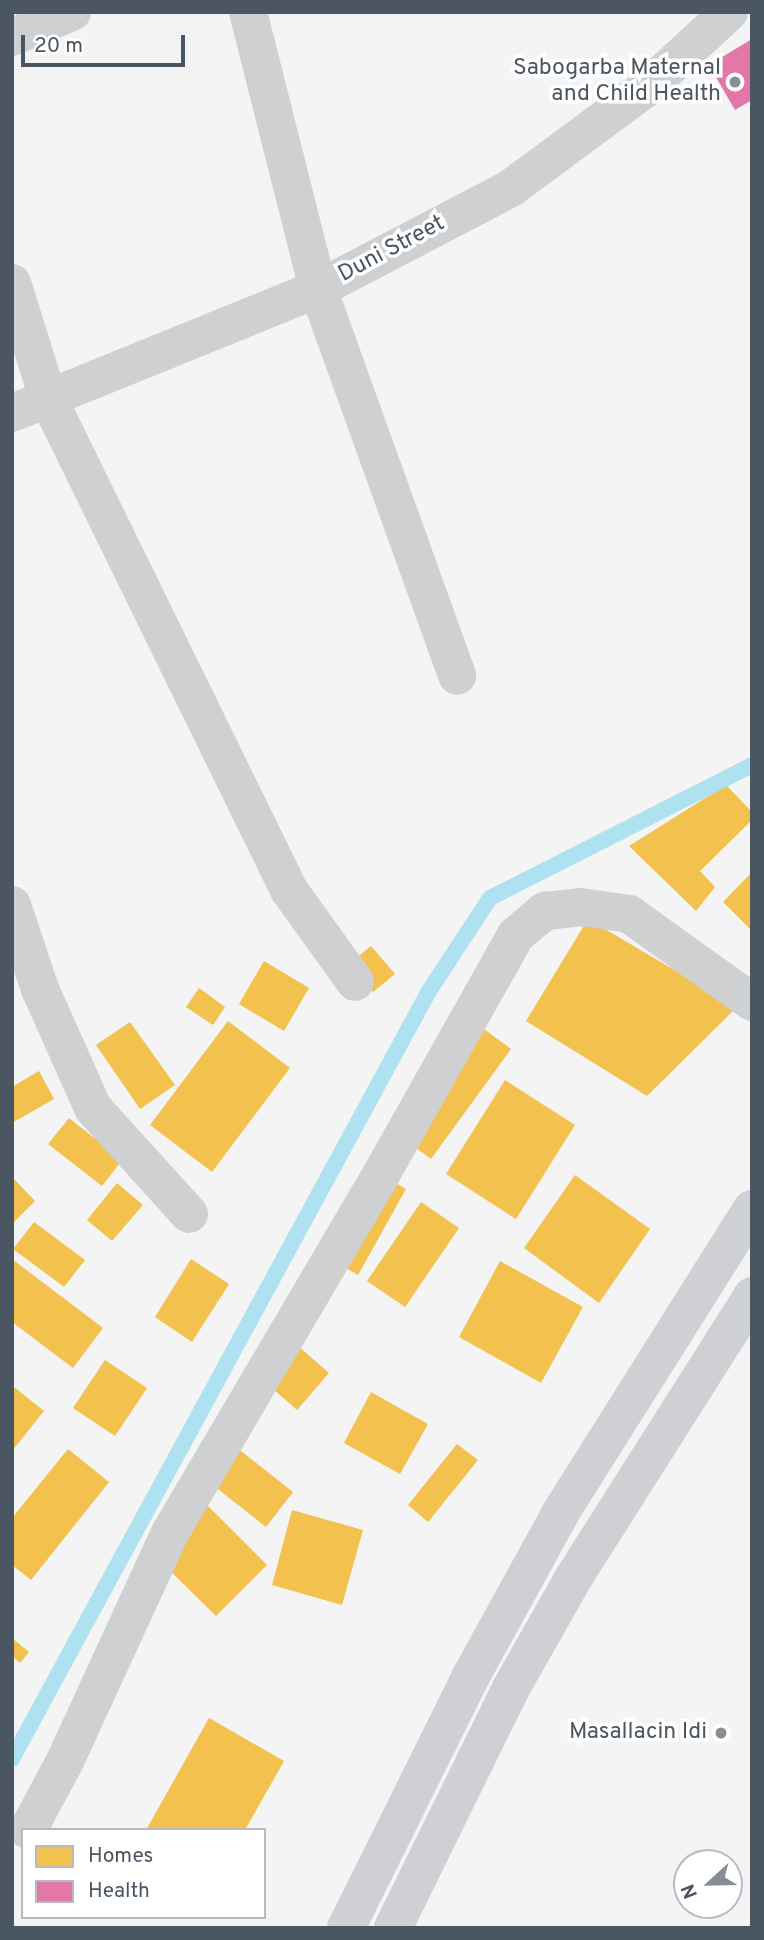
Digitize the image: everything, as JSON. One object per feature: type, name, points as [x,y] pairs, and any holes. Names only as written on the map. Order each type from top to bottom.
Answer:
[{"type":"main road","points":[[346,1928],[471,1676],[561,1512],[752,1209]]},
{"type":"main road","points":[[393,1928],[511,1688],[568,1588],[752,1296]]},
{"type":"street","points":[[12,37],[72,12]]},
{"type":"street","points":[[248,12],[317,289],[457,676]]},
{"type":"street","name":"Duni Street","points":[[12,413],[317,289],[511,188],[649,86],[729,12]]},
{"type":"street","points":[[12,283],[48,398],[289,890],[355,982]]},
{"type":"street","points":[[12,905],[40,989],[93,1108],[190,1214]]},
{"type":"street","points":[[29,1828],[65,1761],[170,1532],[378,1180],[516,935],[545,911],[581,907],[629,914],[752,1002]]},
{"type":"street","points":[[12,1858],[21,1842]]},
{"type":"building: Homes","points":[[726,785],[752,812],[752,820],[700,871],[715,887],[696,911],[629,846]]},
{"type":"building: Homes","points":[[752,872],[752,931],[723,902]]},
{"type":"building: Homes","points":[[588,919],[737,1007],[647,1096],[526,1021]]},
{"type":"building: Homes","points":[[371,946],[395,974],[373,992],[349,964]]},
{"type":"building: Homes","points":[[264,961],[309,988],[284,1031],[239,1004]]},
{"type":"building: Homes","points":[[199,988],[225,1007],[213,1025],[186,1007]]},
{"type":"building: Homes","points":[[228,1021],[290,1068],[212,1172],[150,1125]]},
{"type":"building: Homes","points":[[473,1021],[511,1049],[431,1159],[393,1131]]},
{"type":"building: Homes","points":[[130,1022],[175,1085],[140,1109],[96,1045]]},
{"type":"building: Homes","points":[[39,1071],[54,1099],[12,1123],[12,1087]]},
{"type":"building: Homes","points":[[505,1080],[575,1125],[516,1219],[446,1174]]},
{"type":"building: Homes","points":[[69,1118],[122,1160],[102,1186],[48,1144]]},
{"type":"building: Homes","points":[[371,1169],[406,1189],[358,1275],[323,1255]]},
{"type":"building: Homes","points":[[575,1175],[650,1229],[599,1303],[524,1248]]},
{"type":"building: Homes","points":[[12,1177],[35,1201],[12,1224]]},
{"type":"building: Homes","points":[[117,1183],[143,1205],[112,1241],[87,1220]]},
{"type":"building: Homes","points":[[421,1202],[459,1228],[405,1307],[367,1281]]},
{"type":"building: Homes","points":[[34,1222],[85,1260],[64,1287],[13,1249]]},
{"type":"building: Homes","points":[[12,1259],[103,1328],[73,1368],[12,1322]]},
{"type":"building: Homes","points":[[191,1259],[229,1284],[192,1342],[155,1317]]},
{"type":"building: Homes","points":[[500,1261],[583,1307],[541,1383],[459,1337]]},
{"type":"building: Homes","points":[[289,1338],[329,1373],[297,1410],[257,1375]]},
{"type":"building: Homes","points":[[105,1360],[147,1388],[115,1436],[73,1408]]},
{"type":"building: Homes","points":[[14,1387],[44,1411],[12,1451],[12,1390]]},
{"type":"building: Homes","points":[[371,1392],[428,1424],[400,1474],[344,1443]]},
{"type":"building: Homes","points":[[227,1440],[293,1492],[266,1527],[200,1475]]},
{"type":"building: Homes","points":[[457,1444],[478,1460],[428,1522],[408,1505]]},
{"type":"building: Homes","points":[[68,1449],[109,1482],[31,1580],[12,1565],[12,1518]]},
{"type":"building: Homes","points":[[204,1502],[267,1565],[216,1616],[152,1553]]},
{"type":"building: Homes","points":[[292,1510],[363,1530],[342,1605],[272,1585]]},
{"type":"building: Homes","points":[[12,1638],[29,1652],[20,1663],[12,1656]]},
{"type":"building: Homes","points":[[209,1718],[284,1761],[246,1828],[147,1828]]},
{"type":"building: Health","name":"Sabogarba Maternal and Child Health","points":[[752,39],[752,100],[735,110],[709,65]]},
{"type":"waterway","points":[[12,1759],[429,991],[490,898],[752,765]]},
{"type":"place","name":"Sabogarba Maternal and Child Health","points":[[735,82]]},
{"type":"place","name":"Masallacin Idi","points":[[721,1733]]}]
